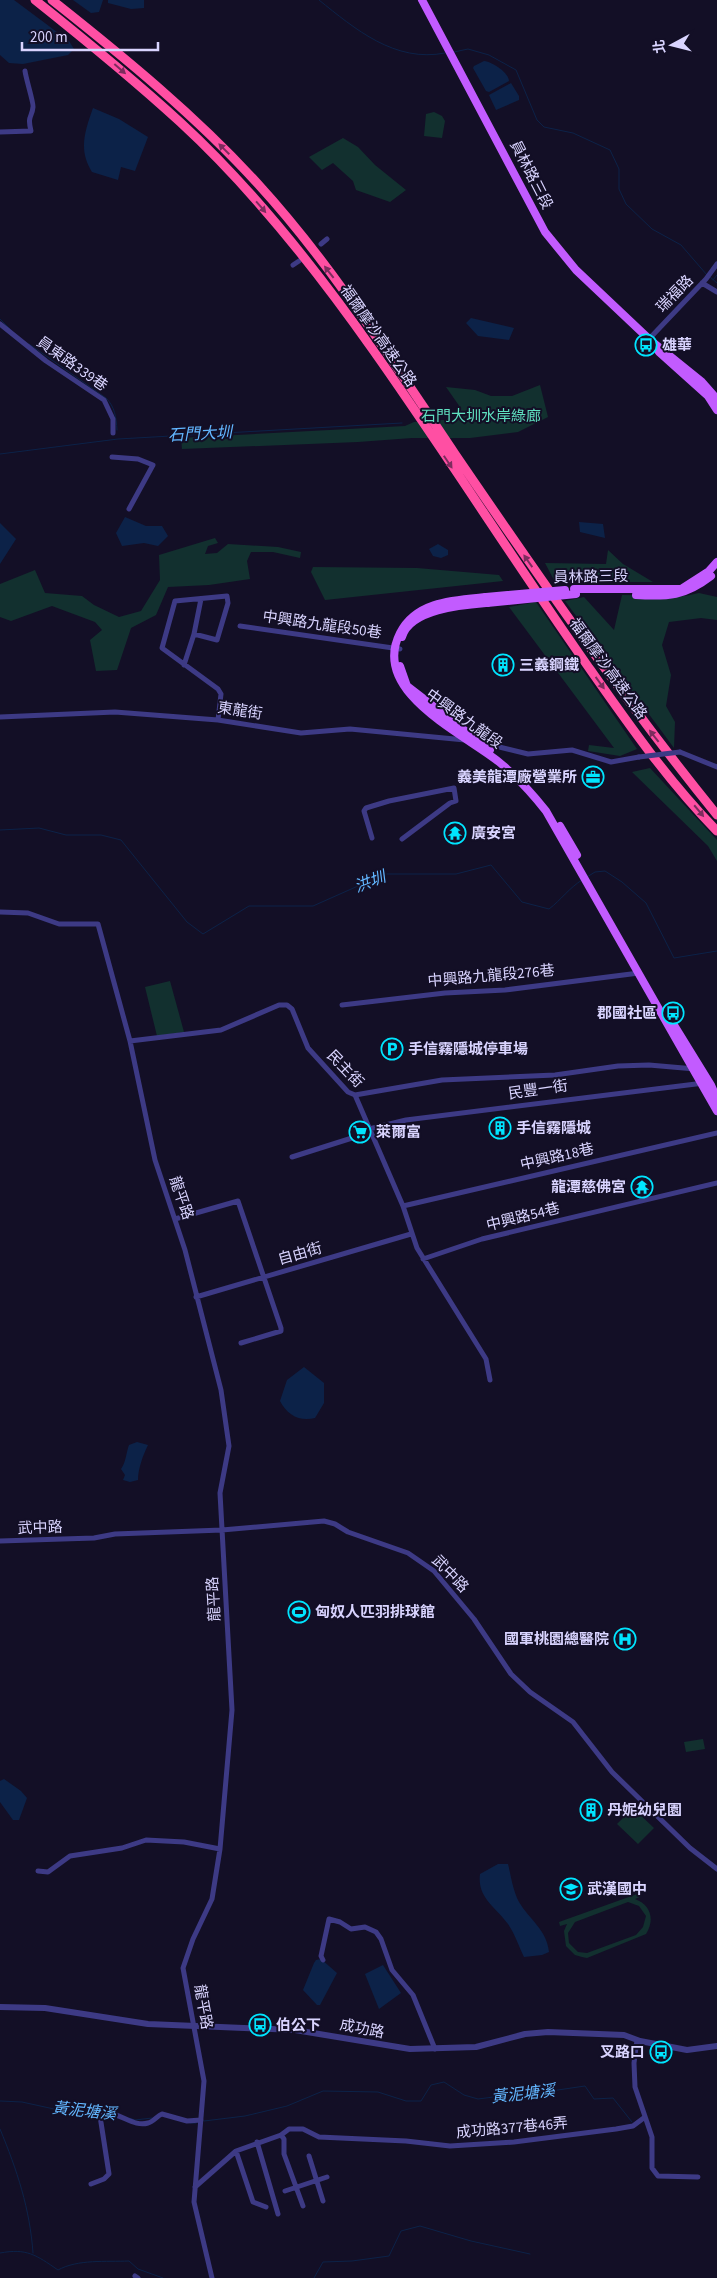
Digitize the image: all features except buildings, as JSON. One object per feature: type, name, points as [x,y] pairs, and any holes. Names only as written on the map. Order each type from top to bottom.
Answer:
[{"type":"highway","name":"福爾摩沙高速公路","points":[[52,0],[107,43],[188,114],[260,186],[336,281],[612,680],[717,815]]},
{"type":"highway","name":"福爾摩沙高速公路","points":[[38,3],[97,50],[181,123],[252,196],[315,271],[373,350],[535,591],[622,714],[670,776],[717,831]]},
{"type":"main road","name":"員林路三段","points":[[422,0],[545,232],[576,270],[649,339],[700,381],[717,399]]},
{"type":"main road","name":"員林路三段","points":[[649,339],[659,352],[708,396],[717,410]]},
{"type":"main road","name":"員林路三段","points":[[458,602],[575,591],[681,589],[710,571],[717,562]]},
{"type":"main road","name":"員林路三段","points":[[575,591],[660,596],[678,594],[694,589],[717,569]]},
{"type":"main road","name":"中興路九龍段","points":[[458,602],[417,620],[403,634],[397,649],[396,671],[403,687],[413,698],[474,742],[510,765],[529,784],[567,837],[583,873]]},
{"type":"main road","name":"中興路九龍段","points":[[397,649],[401,670],[407,686],[499,762],[534,795],[546,811],[583,873]]},
{"type":"main road","points":[[583,873],[639,973],[697,1069],[711,1085],[717,1099]]},
{"type":"main road","points":[[697,1069],[702,1083],[717,1111]]},
{"type":"street","points":[[0,132],[31,131],[28,120],[33,107],[26,85],[25,70]]},
{"type":"street","points":[[321,244],[327,239]]},
{"type":"street","points":[[294,265],[299,261]]},
{"type":"street","name":"瑞福路","points":[[649,339],[702,283],[717,264]]},
{"type":"street","points":[[702,283],[717,292]]},
{"type":"street","name":"員東路339巷","points":[[0,324],[46,361],[104,400],[113,420],[113,433]]},
{"type":"street","points":[[112,457],[138,459],[153,465],[129,509]]},
{"type":"street","points":[[194,634],[217,640],[228,603],[227,596],[176,601],[162,648],[218,689],[221,694],[218,720]]},
{"type":"street","points":[[184,665],[194,634],[201,599]]},
{"type":"street","name":"中興路九龍段50巷","points":[[240,626],[397,649]]},
{"type":"street","name":"東龍街","points":[[0,717],[115,712],[218,720],[301,733],[350,729],[474,742],[528,754],[572,750],[611,762],[680,752],[717,767]]},
{"type":"street","points":[[372,838],[364,811],[366,808],[389,801],[454,788],[456,801],[402,839]]},
{"type":"street","name":"龍平路","points":[[0,912],[28,913],[59,924],[98,924],[130,1041],[154,1160],[175,1219],[221,1390],[229,1446],[220,1493],[232,1710],[220,1849],[212,1899],[193,1939],[183,1968],[204,2081],[194,2202],[212,2278]]},
{"type":"street","name":"中興路九龍段276巷","points":[[342,1005],[445,993],[504,990],[639,973]]},
{"type":"street","name":"民主街","points":[[130,1041],[221,1030],[279,1005],[288,1005],[292,1009],[308,1048],[348,1092],[355,1095],[403,1206],[411,1234],[424,1259],[486,1359],[490,1380]]},
{"type":"street","points":[[355,1095],[442,1080],[554,1075],[618,1066],[649,1064],[697,1069]]},
{"type":"street","name":"民豐一街","points":[[292,1157],[370,1130],[406,1120],[702,1083],[711,1085]]},
{"type":"street","name":"中興路18巷","points":[[403,1206],[717,1133]]},
{"type":"street","name":"中興路54巷","points":[[424,1259],[482,1239],[717,1184]]},
{"type":"street","points":[[175,1219],[238,1201],[266,1277],[281,1331],[242,1343]]},
{"type":"street","name":"自由街","points":[[196,1297],[411,1234]]},
{"type":"street","name":"武中路","points":[[0,1541],[27,1542],[115,1534],[222,1530],[330,1522],[348,1532],[408,1553],[442,1580],[474,1620],[510,1674],[530,1692],[573,1722],[612,1772],[690,1848],[717,1869]]},
{"type":"street","points":[[38,1871],[48,1872],[70,1856],[122,1848],[146,1840],[184,1842],[220,1849]]},
{"type":"street","points":[[323,1960],[322,1956],[329,1919],[340,1922],[351,1929],[365,1927],[376,1932],[381,1939],[392,1970],[413,1995],[435,2049]]},
{"type":"street","name":"成功路","points":[[0,2007],[45,2008],[148,2024],[295,2030],[381,2046],[435,2049],[476,2047],[525,2034],[548,2032],[624,2035],[638,2040],[687,2050],[717,2046]]},
{"type":"street","points":[[638,2040],[634,2063],[634,2087],[652,2137],[652,2168],[658,2176],[698,2177]]},
{"type":"street","points":[[91,2184],[104,2180],[108,2174],[100,2116],[120,2115],[140,2123],[148,2123],[162,2114],[187,2121],[201,2120]]},
{"type":"street","name":"成功路377巷46弄","points":[[195,2187],[236,2151],[281,2135],[289,2129],[303,2129],[319,2137],[406,2141],[450,2146],[514,2142],[632,2126],[645,2117]]},
{"type":"street","points":[[281,2135],[284,2139],[284,2154],[303,2206]]},
{"type":"street","points":[[257,2142],[278,2214]]},
{"type":"street","points":[[236,2151],[253,2202],[266,2207]]},
{"type":"street","points":[[309,2156],[323,2201]]},
{"type":"street","points":[[285,2191],[327,2177]]},
{"type":"green space","points":[[434,112],[442,116],[445,121],[442,138],[424,136],[426,114]]},
{"type":"green space","points":[[343,138],[358,147],[375,165],[406,190],[390,202],[356,190],[353,181],[333,163],[322,170],[309,157]]},
{"type":"green space","name":"石門大圳水岸綠廊","points":[[540,385],[548,417],[518,432],[470,438],[412,438],[182,449],[181,438],[405,426],[414,422],[458,419],[460,407],[446,387],[475,390],[491,396],[512,396]]},
{"type":"green space","points":[[215,538],[218,543],[208,546],[205,554],[217,553],[228,544],[278,547],[301,552],[300,558],[273,552],[251,552],[247,561],[250,579],[209,585],[168,587],[156,615],[131,628],[117,670],[96,671],[90,640],[102,630],[95,622],[52,606],[11,621],[0,617],[0,584],[35,570],[45,593],[82,596],[94,605],[119,617],[141,611],[160,580],[159,555]]},
{"type":"green space","points":[[608,550],[623,564],[653,582],[555,582],[545,563],[606,564]]},
{"type":"green space","points":[[313,567],[417,568],[499,575],[503,581],[325,600],[311,572]]},
{"type":"green space","points":[[699,593],[717,597],[717,620],[701,618],[669,622],[662,645],[671,675],[666,706],[675,722],[674,748],[565,601],[584,597],[614,630],[622,595],[685,596]]},
{"type":"green space","points":[[536,602],[637,749],[620,756],[588,751],[589,745],[614,748],[509,607]]},
{"type":"green space","points":[[650,768],[717,840],[717,861],[708,846],[632,772]]},
{"type":"green space","points":[[170,981],[184,1032],[157,1036],[145,987]]},
{"type":"green space","points":[[703,1739],[705,1749],[686,1752],[684,1742]]},
{"type":"green space","points":[[633,1808],[654,1828],[638,1844],[617,1824]]},
{"type":"green space","points":[[640,1893],[642,1896],[635,1899],[645,1905],[651,1918],[646,1934],[587,1958],[575,1955],[566,1946],[564,1931],[567,1924],[560,1926],[559,1922]],"holes":[[[628,1902],[639,1906],[646,1916],[643,1927],[636,1935],[587,1953],[578,1952],[569,1943],[568,1933],[575,1922]]]},
{"type":"water","points":[[0,0],[14,0],[69,41],[74,49],[68,55],[23,64],[9,63],[0,55]]},
{"type":"water","points":[[73,0],[103,0],[99,12],[91,13]]},
{"type":"water","points":[[108,0],[144,0],[144,8],[131,9],[108,3]]},
{"type":"water","points":[[484,61],[500,68],[509,81],[489,92],[486,91],[473,68]]},
{"type":"water","points":[[511,83],[519,96],[519,100],[496,110],[489,95]]},
{"type":"water","points":[[93,108],[119,119],[148,137],[135,171],[121,167],[118,180],[92,172],[85,156],[85,133]]},
{"type":"water","points":[[471,318],[514,328],[509,340],[478,336],[466,323]]},
{"type":"water","points":[[125,517],[146,526],[162,526],[168,536],[158,546],[144,543],[122,546],[116,533]]},
{"type":"water","points":[[579,522],[603,524],[605,538],[580,532]]},
{"type":"water","points":[[0,523],[16,539],[0,564]]},
{"type":"water","points":[[438,544],[448,550],[448,555],[441,558],[433,556],[429,549]]},
{"type":"water","points":[[304,1367],[324,1383],[324,1403],[315,1418],[309,1419],[299,1418],[290,1414],[280,1401],[287,1380]]},
{"type":"water","points":[[137,1442],[148,1445],[141,1462],[138,1480],[130,1482],[123,1480],[125,1475],[121,1469],[129,1445]]},
{"type":"water","points":[[4,1779],[21,1791],[27,1798],[19,1820],[13,1820],[0,1802],[0,1781]]},
{"type":"water","points":[[498,1864],[508,1864],[517,1898],[545,1937],[549,1952],[542,1955],[524,1957],[508,1924],[484,1896],[481,1890],[480,1874]]},
{"type":"water","points":[[321,1959],[337,1973],[320,2005],[317,2005],[303,1990],[314,1963],[316,1960]]},
{"type":"water","points":[[383,1965],[401,1993],[379,2009],[365,1974]]},
{"type":"waterway","points":[[319,0],[362,32],[393,48],[409,53],[427,55],[445,53]]},
{"type":"waterway","points":[[454,52],[468,49],[489,55],[516,70],[537,120],[544,127],[573,133],[610,150],[619,169],[619,189],[626,204],[652,229],[681,245],[707,275]]},
{"type":"waterway","points":[[713,280],[717,275]]},
{"type":"waterway","points":[[710,277],[717,283]]},
{"type":"waterway","points":[[0,319],[10,329]]},
{"type":"waterway","points":[[29,344],[106,398],[115,412],[117,430]]},
{"type":"waterway","name":"石門大圳","points":[[0,454],[118,439],[402,423]]},
{"type":"waterway","name":"洪圳","points":[[0,830],[39,828],[66,835],[101,835],[121,840],[187,922],[203,934],[249,906],[313,906],[385,874],[456,874],[491,865],[522,902],[549,909],[582,880]]},
{"type":"waterway","name":"洪圳","points":[[587,877],[595,872],[605,871],[622,882],[646,903],[674,958],[717,951]]},
{"type":"waterway","name":"黃泥塘溪","points":[[204,2121],[245,2116],[287,2106],[323,2091],[378,2092],[406,2101],[421,2101],[431,2085],[444,2082],[464,2095],[478,2099],[524,2093],[533,2096],[544,2092],[585,2086],[594,2099],[613,2098],[632,2122]]},
{"type":"waterway","name":"黃泥塘溪","points":[[0,2101],[22,2102],[54,2109],[106,2112]]},
{"type":"waterway","name":"黃泥塘溪","points":[[129,2118],[135,2120],[152,2118]]},
{"type":"waterway","name":"黃泥塘溪","points":[[190,2123],[196,2123]]},
{"type":"waterway","name":"黃泥塘溪","points":[[0,2129],[12,2159],[26,2205],[33,2253]]},
{"type":"waterway","name":"黃泥塘溪","points":[[314,2278],[323,2262],[352,2261],[389,2256],[401,2231],[420,2226],[471,2241],[530,2254]]},
{"type":"waterway","name":"黃泥塘溪","points":[[0,2253],[17,2251],[31,2254],[58,2270],[74,2264],[129,2261],[138,2269],[163,2278]]},
{"type":"place","name":"雄華","points":[[646,345]]},
{"type":"place","name":"三義鋼鐵","points":[[503,665]]},
{"type":"place","name":"義美龍潭廠營業所","points":[[593,777]]},
{"type":"place","name":"廣安宮","points":[[455,833]]},
{"type":"place","name":"郡國社區","points":[[673,1013]]},
{"type":"place","name":"手信霧隱城停車場","points":[[392,1049]]},
{"type":"place","name":"手信霧隱城","points":[[500,1128]]},
{"type":"place","name":"萊爾富","points":[[360,1132]]},
{"type":"place","name":"龍潭慈佛宮","points":[[642,1187]]},
{"type":"place","name":"匈奴人匹羽排球館","points":[[299,1612]]},
{"type":"place","name":"國軍桃園總醫院","points":[[625,1639]]},
{"type":"place","name":"丹妮幼兒園","points":[[591,1810]]},
{"type":"place","name":"武漢國中","points":[[571,1889]]},
{"type":"place","name":"伯公下","points":[[260,2025]]},
{"type":"place","name":"叉路口","points":[[661,2052]]}]
